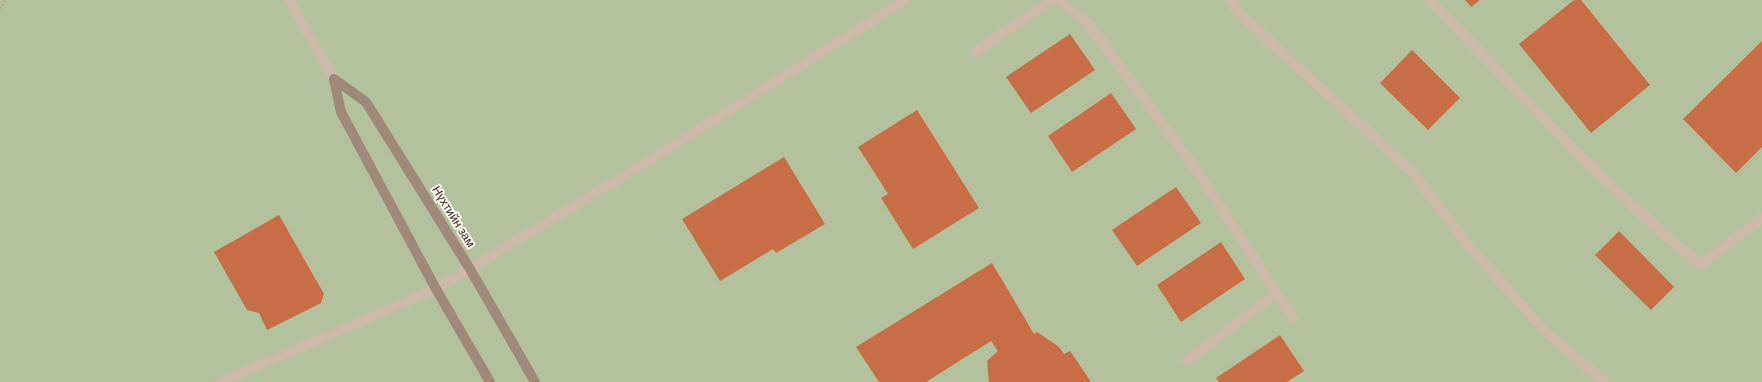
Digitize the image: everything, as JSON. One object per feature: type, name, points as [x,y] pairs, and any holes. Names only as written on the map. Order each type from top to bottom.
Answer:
[{"type":"main road","name":"Нүхтийн зам","points":[[334,79],[366,102],[470,269],[535,382]]},
{"type":"main road","name":"Нүхтийн зам","points":[[334,79],[341,112],[436,289],[490,382]]},
{"type":"street","name":"Нүхтийн зам","points":[[289,0],[334,79]]},
{"type":"street","points":[[220,382],[436,289],[650,160],[905,0]]},
{"type":"street","points":[[976,52],[1052,0]]},
{"type":"street","points":[[1059,0],[1088,22],[1193,165],[1293,318]]},
{"type":"street","points":[[1230,0],[1240,14],[1412,172],[1468,245],[1545,331],[1605,382]]},
{"type":"street","points":[[1430,0],[1584,160],[1653,226],[1701,264],[1762,218]]},
{"type":"street","points":[[1186,361],[1277,293]]},
{"type":"path","points":[[0,10],[5,0]]},
{"type":"green space","points":[[0,0],[1762,0],[1762,382],[0,382]]},
{"type":"building","points":[[1465,0],[1480,0],[1471,7]]},
{"type":"building","points":[[1574,0],[1581,0],[1650,85],[1591,133],[1519,44]]},
{"type":"building","points":[[1070,34],[1095,70],[1031,113],[1006,77]]},
{"type":"building","points":[[1762,41],[1762,147],[1736,173],[1683,119]]},
{"type":"building","points":[[1412,50],[1460,98],[1428,130],[1380,83]]},
{"type":"building","points":[[1111,93],[1136,129],[1072,172],[1048,136]]},
{"type":"building","points":[[917,110],[979,208],[913,249],[881,198],[888,194],[858,147]]},
{"type":"building","points":[[784,157],[825,224],[776,253],[773,249],[720,281],[682,219]]},
{"type":"building","points":[[1176,187],[1201,223],[1137,266],[1112,230]]},
{"type":"building","points":[[279,215],[324,294],[321,303],[267,330],[259,313],[247,310],[214,252]]},
{"type":"building","points":[[1619,231],[1674,287],[1651,310],[1595,255]]},
{"type":"building","points":[[1221,242],[1245,279],[1181,322],[1157,285]]},
{"type":"building","points":[[992,263],[1034,334],[1037,332],[1059,347],[1064,354],[1070,351],[1091,382],[989,382],[987,361],[998,351],[991,341],[926,382],[879,382],[856,347]]},
{"type":"building","points":[[1280,335],[1304,371],[1287,382],[1219,382],[1216,378]]}]
